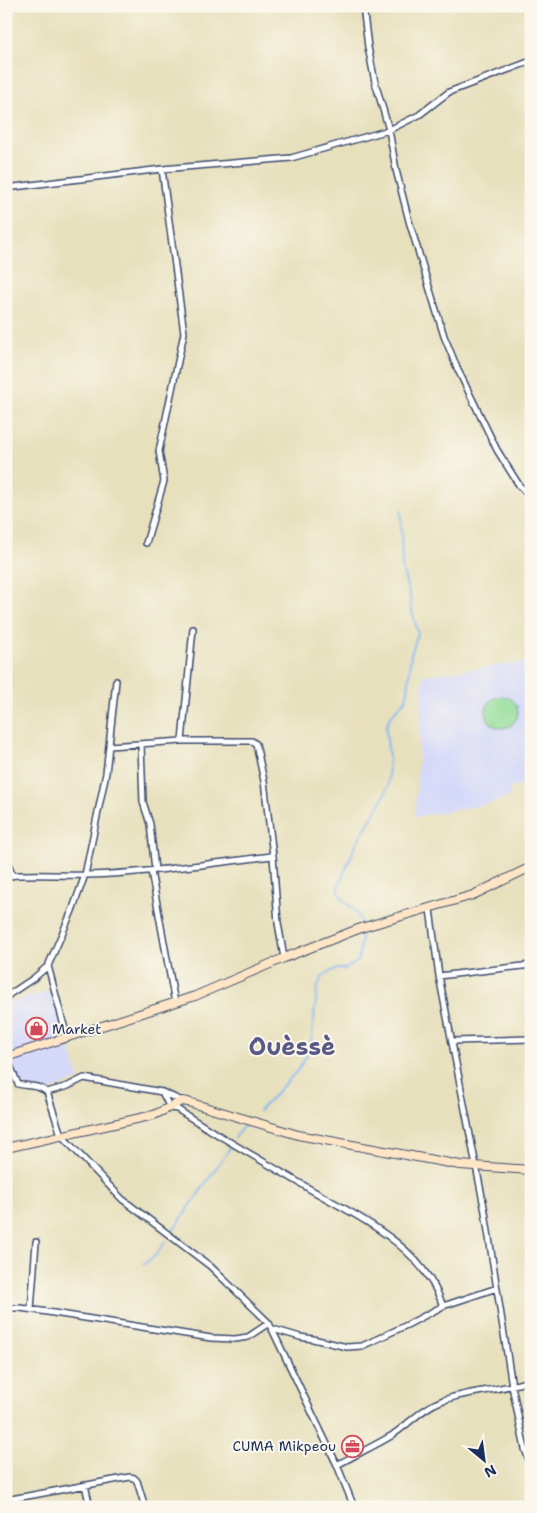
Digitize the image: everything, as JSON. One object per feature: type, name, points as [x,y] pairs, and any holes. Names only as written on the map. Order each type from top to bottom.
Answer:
[{"type":"street","points":[[363,6],[373,75],[389,130],[396,170],[409,221],[448,347],[497,450],[519,485],[531,498]]},
{"type":"street","points":[[6,188],[162,169],[291,158],[389,130],[418,114],[448,92],[531,61]]},
{"type":"street","points":[[146,542],[164,481],[159,451],[184,333],[162,169]]},
{"type":"street","points":[[182,741],[193,629]]},
{"type":"street","points":[[6,998],[48,966],[72,911],[85,875],[106,773],[116,681]]},
{"type":"street","points":[[109,746],[182,741],[252,741],[256,744],[264,781],[273,856],[277,917],[284,958]]},
{"type":"street","points":[[141,744],[143,802],[150,824],[153,871],[174,1003]]},
{"type":"street","points":[[6,854],[9,876],[85,875],[153,871],[273,856]]},
{"type":"street","points":[[354,1507],[337,1465],[269,1323],[210,1266],[122,1199],[61,1135],[47,1092],[34,1085],[18,1084],[6,1056],[202,993],[361,928],[473,895],[531,867]]},
{"type":"street","points":[[430,909],[439,976],[476,1167],[512,1386],[525,1449],[531,1466]]},
{"type":"street","points":[[439,976],[531,965]]},
{"type":"street","points":[[48,966],[67,1037]]},
{"type":"street","points":[[452,1041],[531,1039]]},
{"type":"street","points":[[47,1092],[68,1086],[84,1078],[162,1092],[182,1101],[298,1134],[460,1165],[531,1170]]},
{"type":"street","points":[[162,1092],[170,1108]]},
{"type":"street","points":[[6,1148],[154,1115],[182,1101]]},
{"type":"street","points":[[170,1108],[177,1109],[395,1240],[428,1275],[438,1291],[443,1306]]},
{"type":"street","points":[[32,1310],[36,1242]]},
{"type":"street","points":[[273,1329],[300,1337],[353,1347],[362,1346],[408,1325],[443,1306],[497,1288]]},
{"type":"street","points":[[6,1308],[32,1310],[212,1338],[235,1339],[248,1337],[269,1323]]},
{"type":"street","points":[[337,1465],[391,1435],[429,1407],[440,1402],[531,1380]]},
{"type":"street","points":[[6,1500],[130,1477],[137,1481],[145,1507]]},
{"type":"street","points":[[84,1485],[90,1507]]},
{"type":"shaded area","points":[[531,662],[531,782],[509,789],[511,796],[489,804],[415,817],[423,675]]},
{"type":"shaded area","name":"Market","points":[[55,991],[79,1079],[47,1092],[18,1084],[6,1056],[6,1003]]},
{"type":"green space","points":[[502,696],[508,697],[513,701],[517,706],[517,718],[513,723],[508,727],[502,728],[496,727],[491,723],[487,718],[486,712],[487,706],[491,701],[496,697]]},
{"type":"waterway","points":[[361,922],[356,912],[342,898],[338,887],[357,842],[383,799],[388,786],[387,724],[390,717],[406,699],[411,654],[418,633],[402,569],[401,510]]},
{"type":"waterway","points":[[259,1111],[298,1070],[308,1053],[311,1045],[319,983],[323,976],[331,971],[345,969],[358,961],[362,934]]},
{"type":"waterway","points":[[235,1138],[248,1123]]},
{"type":"waterway","points":[[173,1231],[230,1148]]},
{"type":"waterway","points":[[143,1265],[156,1255],[166,1241]]},
{"type":"place","name":"Market","points":[[36,1029]]},
{"type":"place","name":"CUMA Mikpeou","points":[[352,1446]]},
{"type":"district","name":"Ouèssè","points":[[292,1047]]}]
